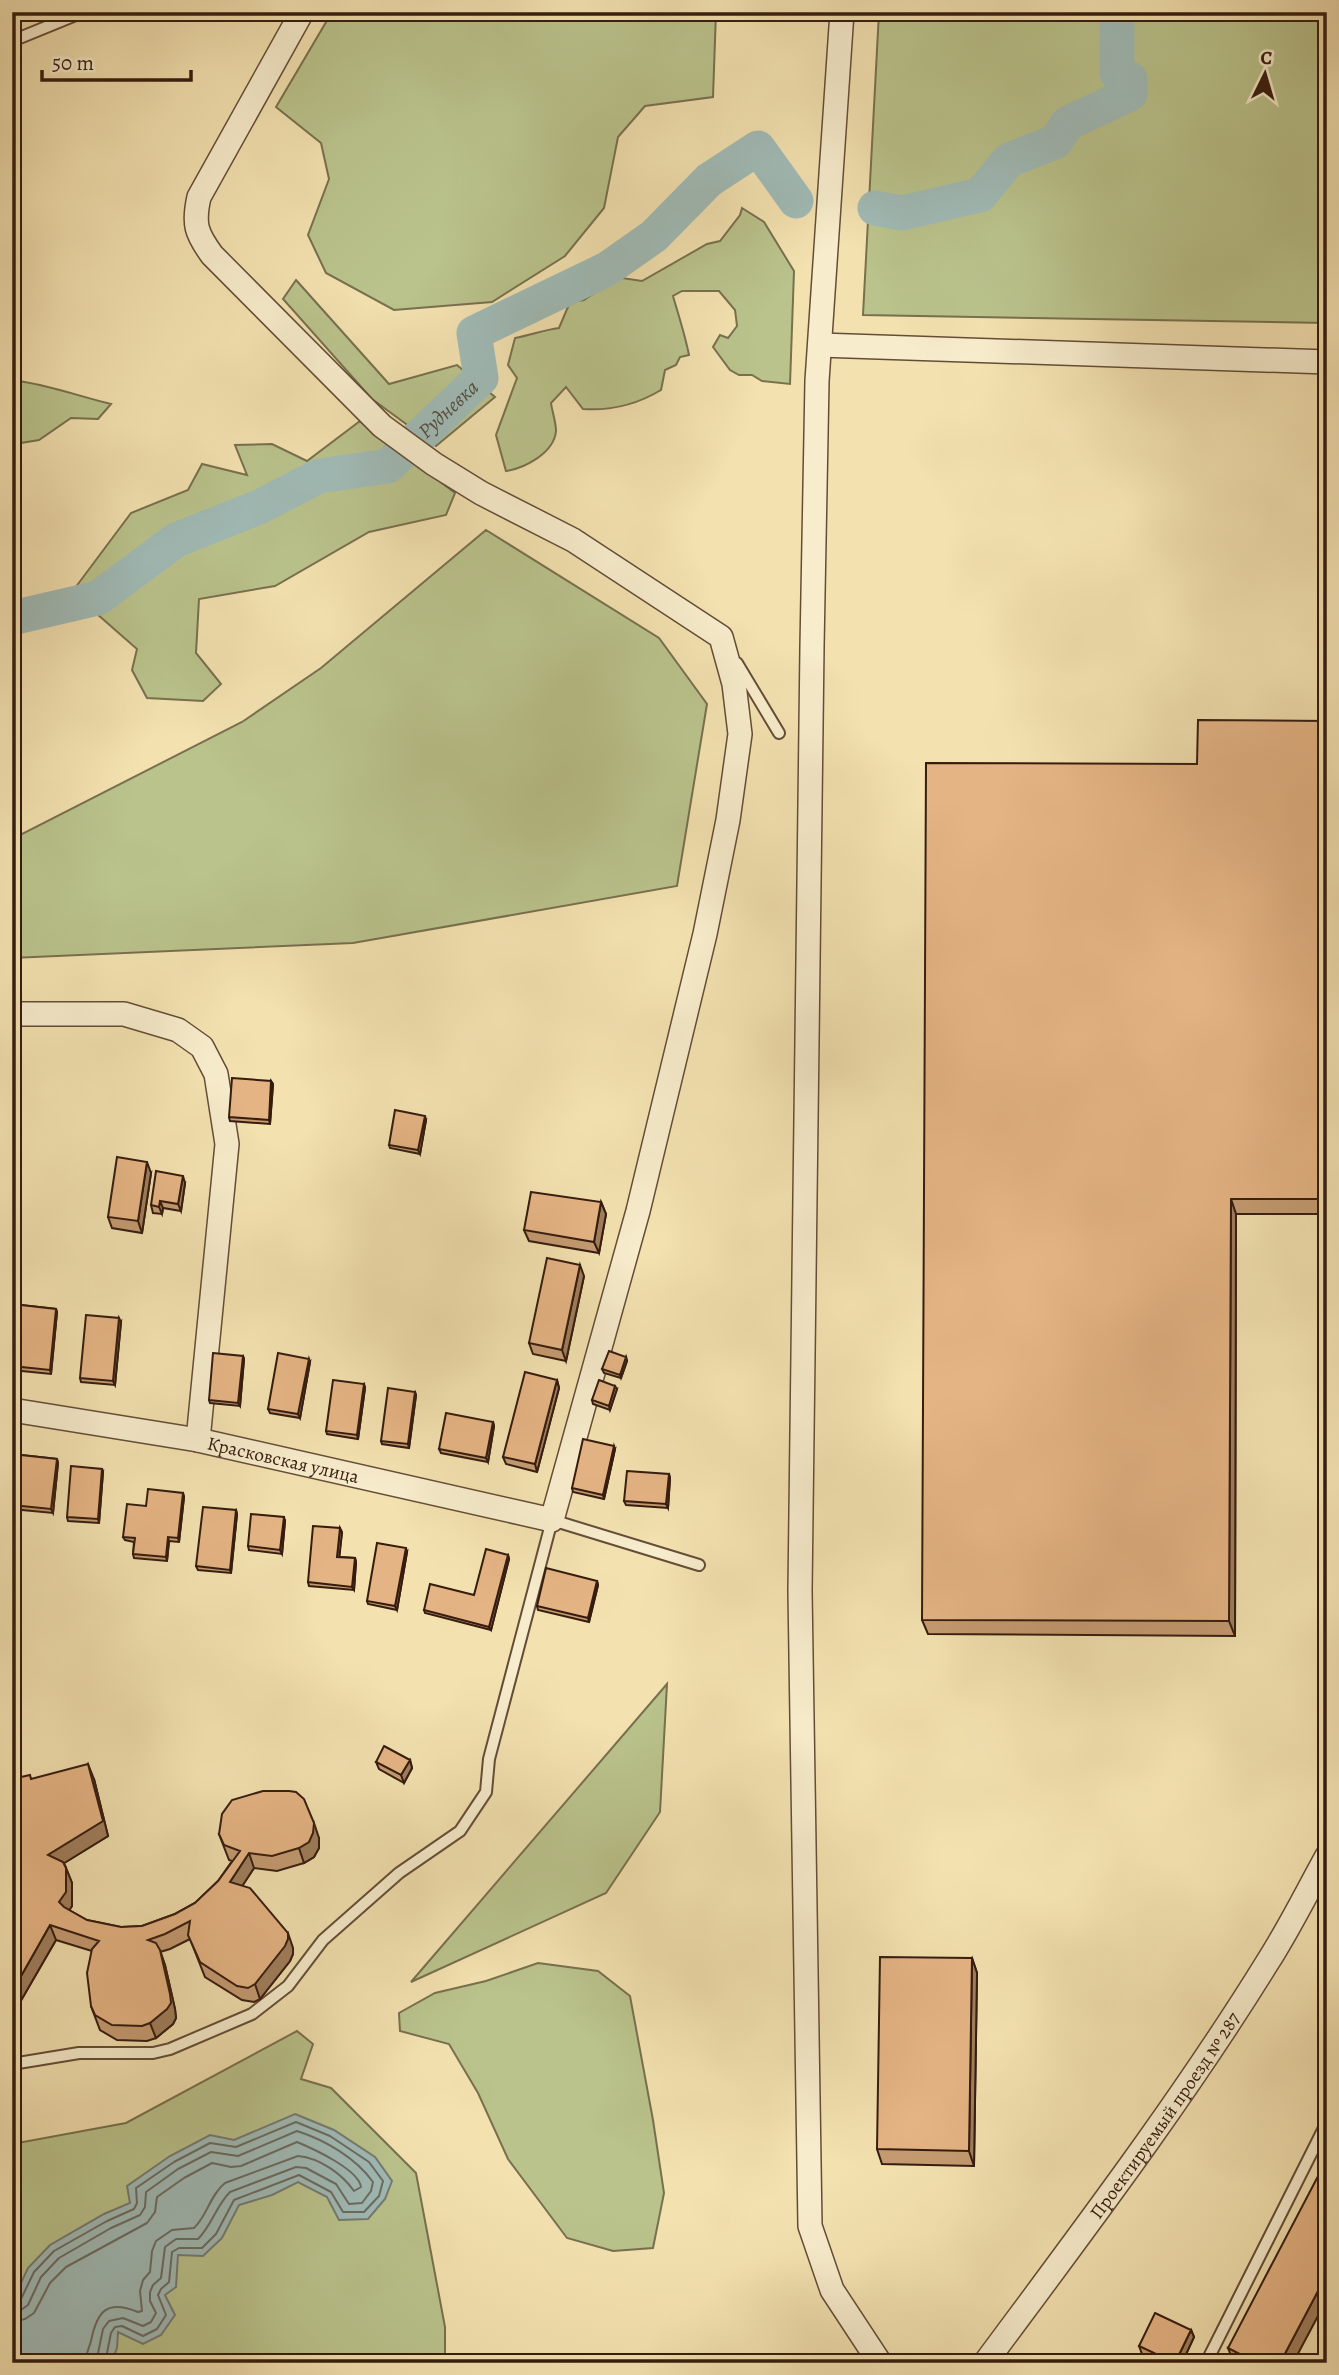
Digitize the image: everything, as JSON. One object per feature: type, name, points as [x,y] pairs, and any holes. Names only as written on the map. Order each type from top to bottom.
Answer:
[{"type":"street","points":[[302,12],[199,197],[195,215],[198,235],[212,255],[382,426],[434,464],[481,493],[573,540],[721,637],[734,684],[740,734],[728,820],[705,934],[641,1198],[552,1520]]},
{"type":"street","points":[[842,12],[820,345],[813,621],[800,1591],[810,2225],[832,2290],[880,2363]]},
{"type":"street","points":[[820,345],[1327,362]]},
{"type":"street","points":[[12,1014],[124,1014],[151,1021],[178,1030],[202,1047],[216,1073],[227,1144],[198,1440]]},
{"type":"street","name":"Красковская улица","points":[[12,1410],[198,1440],[552,1520]]},
{"type":"street","name":"Проектируемый проезд № 287","points":[[985,2363],[1111,2193],[1185,2087],[1268,1962],[1327,1856]]},
{"type":"lane","points":[[12,41],[83,12]]},
{"type":"lane","points":[[721,637],[779,733]]},
{"type":"lane","points":[[12,2064],[79,2053],[162,2051],[189,2043],[252,2014],[288,1986],[323,1940],[399,1873],[460,1831],[486,1792],[489,1759],[552,1520],[699,1565]]},
{"type":"lane","points":[[1206,2363],[1327,2122]]},
{"type":"green space","points":[[332,12],[716,12],[713,97],[645,106],[618,137],[604,208],[565,256],[492,302],[394,310],[326,273],[308,235],[329,179],[321,143],[276,107]]},
{"type":"green space","points":[[879,12],[1327,12],[1327,323],[863,315]]},
{"type":"green space","points":[[742,208],[764,222],[794,271],[790,384],[762,381],[752,375],[739,375],[730,370],[713,347],[720,335],[728,338],[737,326],[735,310],[719,291],[682,291],[673,296],[689,355],[680,357],[676,365],[665,370],[661,390],[624,406],[583,409],[566,387],[551,403],[556,431],[550,446],[530,463],[506,471],[496,435],[517,378],[508,365],[515,338],[559,328],[570,302],[584,300],[622,278],[642,281],[707,244],[720,241],[740,215]]},
{"type":"green space","points":[[296,280],[389,384],[457,365],[495,397],[436,446],[372,399],[283,299]]},
{"type":"green space","points":[[12,380],[50,387],[111,404],[98,419],[71,418],[39,440],[21,443],[12,451]]},
{"type":"green space","points":[[360,421],[455,493],[446,515],[369,532],[275,586],[199,599],[196,653],[221,684],[203,701],[147,698],[132,670],[137,649],[72,592],[131,513],[188,490],[202,464],[247,475],[235,445],[272,444],[307,461]]},
{"type":"green space","points":[[486,530],[659,638],[707,704],[677,886],[353,943],[12,958],[12,839],[242,722],[321,668]]},
{"type":"green space","points":[[667,1684],[660,1812],[606,1893],[411,1982]]},
{"type":"green space","points":[[538,1963],[598,1971],[630,1996],[664,2193],[653,2248],[613,2251],[567,2238],[508,2159],[478,2093],[449,2044],[400,2031],[399,2013],[435,1993],[486,1981]]},
{"type":"green space","points":[[297,2031],[313,2044],[301,2079],[331,2088],[416,2173],[445,2327],[445,2363],[12,2363],[12,2144],[126,2123]]},
{"type":"water","points":[[295,2114],[334,2130],[375,2157],[392,2181],[385,2199],[368,2219],[339,2220],[327,2197],[298,2182],[272,2195],[239,2205],[222,2238],[203,2256],[178,2255],[176,2287],[165,2295],[175,2315],[161,2335],[143,2344],[118,2332],[117,2348],[111,2363],[12,2363],[12,2302],[28,2268],[50,2245],[104,2214],[130,2203],[127,2186],[170,2156],[210,2135],[234,2140]]},
{"type":"building","points":[[1198,720],[1327,721],[1327,1199],[1231,1199],[1229,1621],[922,1620],[926,763],[1197,764]]},
{"type":"building","points":[[232,1078],[271,1081],[269,1120],[229,1117]]},
{"type":"building","points":[[395,1110],[425,1116],[418,1150],[389,1145]]},
{"type":"building","points":[[117,1157],[147,1162],[138,1221],[108,1217]]},
{"type":"building","points":[[156,1171],[183,1176],[178,1204],[160,1201],[159,1207],[151,1205]]},
{"type":"building","points":[[531,1192],[601,1202],[594,1242],[524,1230]]},
{"type":"building","points":[[547,1258],[580,1265],[562,1350],[529,1343]]},
{"type":"building","points":[[12,1304],[56,1309],[50,1370],[12,1366]]},
{"type":"building","points":[[86,1315],[119,1318],[113,1381],[80,1378]]},
{"type":"building","points":[[609,1351],[626,1357],[620,1375],[602,1369]]},
{"type":"building","points":[[213,1353],[243,1356],[238,1403],[209,1400]]},
{"type":"building","points":[[278,1353],[309,1359],[298,1414],[268,1409]]},
{"type":"building","points":[[525,1372],[557,1380],[535,1464],[503,1457]]},
{"type":"building","points":[[333,1380],[364,1384],[357,1435],[326,1431]]},
{"type":"building","points":[[599,1380],[615,1386],[609,1406],[592,1400]]},
{"type":"building","points":[[388,1388],[415,1392],[408,1444],[381,1441]]},
{"type":"building","points":[[446,1413],[493,1422],[486,1458],[439,1449]]},
{"type":"building","points":[[583,1439],[614,1446],[603,1495],[572,1488]]},
{"type":"building","points":[[12,1454],[57,1459],[51,1509],[12,1505]]},
{"type":"building","points":[[71,1466],[102,1469],[98,1519],[67,1517]]},
{"type":"building","points":[[627,1471],[669,1474],[666,1504],[624,1501]]},
{"type":"building","points":[[148,1489],[183,1493],[178,1538],[168,1537],[166,1557],[133,1554],[135,1538],[123,1537],[127,1504],[146,1506]]},
{"type":"building","points":[[203,1507],[236,1510],[230,1570],[196,1566]]},
{"type":"building","points":[[251,1514],[284,1517],[280,1550],[248,1546]]},
{"type":"building","points":[[313,1526],[340,1528],[337,1557],[355,1558],[352,1587],[308,1582]]},
{"type":"building","points":[[377,1543],[406,1548],[395,1606],[367,1601]]},
{"type":"building","points":[[486,1549],[508,1555],[489,1627],[424,1610],[430,1584],[474,1595]]},
{"type":"building","points":[[546,1568],[597,1581],[588,1618],[537,1606]]},
{"type":"building","points":[[384,1746],[410,1760],[401,1775],[376,1762]]},
{"type":"building","points":[[88,1764],[103,1821],[48,1855],[63,1862],[66,1868],[66,1892],[59,1902],[64,1907],[87,1920],[121,1927],[142,1926],[175,1914],[195,1903],[218,1881],[240,1851],[224,1845],[219,1834],[222,1814],[232,1800],[263,1791],[296,1792],[304,1799],[314,1823],[309,1842],[272,1856],[249,1853],[230,1882],[250,1888],[288,1933],[285,1946],[255,1984],[248,1988],[237,1986],[200,1962],[188,1935],[190,1921],[148,1940],[156,1943],[160,1950],[170,1994],[171,2003],[167,2009],[142,2026],[112,2025],[95,2015],[91,2006],[87,1973],[92,1949],[99,1941],[50,1925],[12,1992],[12,1779],[30,1775],[31,1779]]},
{"type":"building","points":[[880,1957],[972,1958],[969,2151],[877,2149]]},
{"type":"building","points":[[1327,2159],[1327,2274],[1280,2363],[1257,2363],[1228,2348]]},
{"type":"building","points":[[1155,2313],[1191,2330],[1175,2363],[1139,2346]]},
{"type":"waterway","name":"Рудневка","points":[[875,208],[902,213],[980,195],[1009,160],[1055,142],[1068,123],[1130,94],[1130,79],[1117,73],[1117,12]]},
{"type":"waterway","name":"Рудневка","points":[[12,618],[98,598],[176,540],[259,507],[319,476],[388,466],[481,378],[474,333],[607,269],[654,236],[709,180],[758,148],[796,201]]}]
